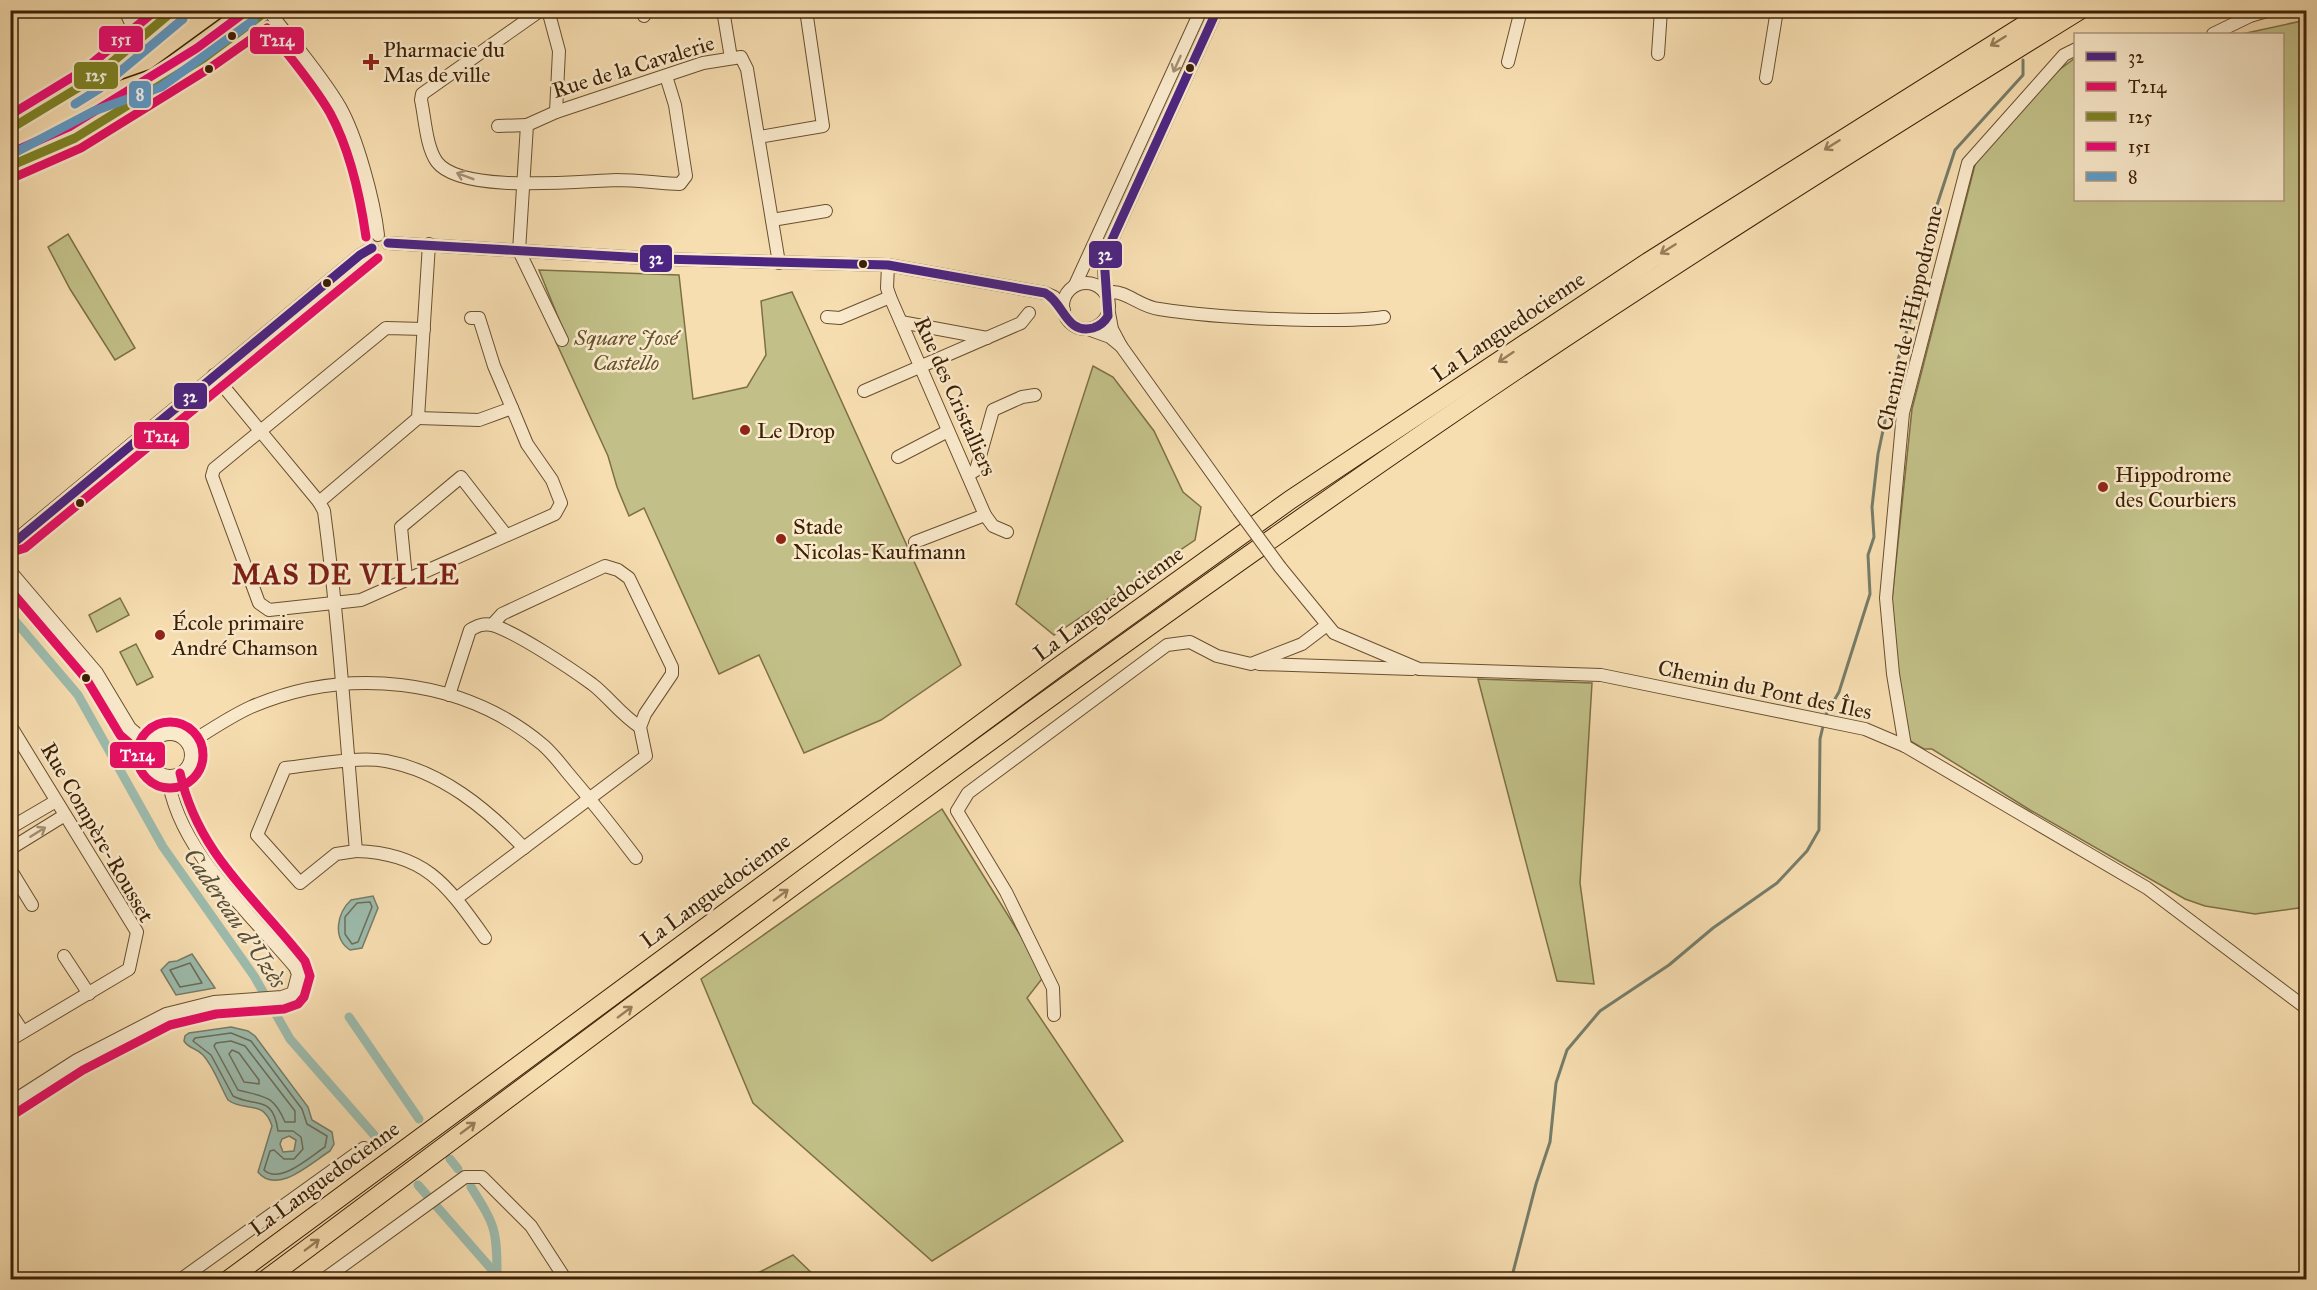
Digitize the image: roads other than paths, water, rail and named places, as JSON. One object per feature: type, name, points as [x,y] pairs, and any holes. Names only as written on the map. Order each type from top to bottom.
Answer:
[{"type":"highway","name":"La Languedocienne","points":[[228,1280],[1058,667],[1290,500],[1648,262],[2048,10]]},
{"type":"highway","name":"La Languedocienne","points":[[265,1280],[902,806],[1259,547],[1626,296],[2080,10]]},
{"type":"main road","points":[[10,129],[91,80],[181,10]]},
{"type":"main road","points":[[10,141],[89,100],[154,77],[248,10]]},
{"type":"street","points":[[125,10],[139,41],[175,10]]},
{"type":"street","points":[[541,10],[422,94],[421,100],[432,149],[441,166],[472,179],[522,184],[616,180],[680,184],[686,176],[675,105],[666,76]]},
{"type":"street","points":[[548,10],[559,51],[556,112]]},
{"type":"street","points":[[723,10],[731,58]]},
{"type":"street","points":[[759,137],[823,126],[806,10]]},
{"type":"street","points":[[1064,310],[1064,297],[1074,286],[1201,10]]},
{"type":"street","points":[[1122,346],[1112,328],[1104,257],[1217,10]]},
{"type":"street","points":[[1508,62],[1521,10]]},
{"type":"street","points":[[1658,54],[1661,10]]},
{"type":"street","points":[[1766,78],[1777,10]]},
{"type":"street","points":[[2215,33],[2250,15],[2270,10]]},
{"type":"street","points":[[10,166],[75,138],[221,46],[269,11],[338,105],[348,124],[375,216],[378,235]]},
{"type":"street","name":"Chemin de l'Hippodrome","points":[[1905,746],[1893,674],[1886,598],[1903,413],[1968,163],[2064,55],[2074,50]]},
{"type":"street","name":"Rue de la Cavalerie","points":[[526,125],[556,112],[703,63],[741,57],[745,62],[759,137],[779,263]]},
{"type":"street","points":[[498,126],[526,125],[519,251],[562,340]]},
{"type":"street","points":[[772,220],[826,211]]},
{"type":"street","points":[[372,248],[372,239],[378,235],[384,236],[388,243]]},
{"type":"street","points":[[388,243],[779,263],[888,266],[1045,293],[1054,297],[1071,324],[1110,337],[1122,346]]},
{"type":"street","points":[[372,248],[381,252],[388,243]]},
{"type":"street","points":[[418,418],[429,244]]},
{"type":"street","points":[[12,542],[360,255],[372,248]]},
{"type":"street","name":"Rue des Cristalliers","points":[[888,266],[887,288],[890,297],[985,515],[993,526],[1007,532]]},
{"type":"street","points":[[1045,293],[1092,283],[1107,294]]},
{"type":"street","points":[[1107,294],[1119,292],[1135,303],[1157,309],[1260,319],[1365,320],[1384,317]]},
{"type":"street","points":[[827,317],[840,318],[890,297]]},
{"type":"street","points":[[864,391],[1021,323],[1029,313]]},
{"type":"street","points":[[1087,329],[1099,326],[1109,313]]},
{"type":"street","points":[[424,328],[386,328],[214,469],[212,476],[259,603],[269,610],[361,600],[406,578],[555,514],[561,503],[552,480],[527,444],[494,366],[479,318],[471,318]]},
{"type":"street","points":[[901,322],[987,338]]},
{"type":"street","name":"Chemin du Pont des Îles","points":[[1122,346],[1280,567],[1334,633],[1419,669],[1601,675],[1865,729],[1905,746],[2147,888],[2307,1008]]},
{"type":"street","points":[[214,375],[320,502],[324,512],[342,682],[356,850]]},
{"type":"street","points":[[968,475],[976,470],[993,410],[1022,397],[1035,395]]},
{"type":"street","points":[[320,502],[418,418],[479,420],[512,408]]},
{"type":"street","points":[[898,457],[948,431]]},
{"type":"street","points":[[406,578],[400,527],[461,477],[506,535]]},
{"type":"street","points":[[915,542],[985,515]]},
{"type":"street","points":[[457,898],[646,756],[640,727],[672,674],[672,667],[629,578],[618,570],[605,566],[502,614],[492,626]]},
{"type":"street","points":[[11,572],[97,673],[130,728],[151,746],[151,765],[155,770],[168,776],[174,776],[186,769],[191,757],[188,744],[178,736],[166,735],[151,746]]},
{"type":"street","points":[[449,695],[470,630],[480,624],[492,626],[539,650],[585,680],[627,719],[640,727]]},
{"type":"street","points":[[1251,664],[1302,644],[1327,625]]},
{"type":"street","points":[[1054,1015],[1053,988],[1006,892],[957,811],[968,793],[1167,645],[1190,642],[1217,656],[1251,664],[1419,669]]},
{"type":"street","points":[[188,744],[254,706],[297,691],[342,682],[383,682],[449,695],[499,715],[544,746],[589,797],[636,858]]},
{"type":"street","name":"Rue Compère-Rousset","points":[[10,725],[137,932],[129,969],[10,1040]]},
{"type":"street","points":[[485,938],[457,898],[433,874],[415,862],[397,855],[356,850],[336,854],[300,883],[258,835],[285,768],[384,761],[417,770],[456,790],[494,817],[524,848]]},
{"type":"street","points":[[10,1103],[77,1060],[166,1014],[235,1000],[282,997],[293,993],[298,974],[295,967],[199,854],[172,805],[168,776]]},
{"type":"street","points":[[10,828],[56,801]]},
{"type":"street","points":[[10,849],[65,815]]},
{"type":"street","points":[[10,869],[32,905]]},
{"type":"street","points":[[64,956],[89,994]]},
{"type":"street","points":[[10,1012],[23,1032]]},
{"type":"street","points":[[180,1280],[364,1148]]},
{"type":"street","points":[[323,1280],[465,1177],[482,1177],[531,1226],[566,1280]]},
{"type":"water","points":[[373,896],[378,908],[362,948],[350,950],[344,945],[339,932],[338,925],[342,912],[351,900]]},
{"type":"water","points":[[192,954],[215,988],[176,995],[161,970],[169,962]]},
{"type":"water","points":[[231,1027],[248,1031],[255,1036],[308,1107],[312,1120],[332,1132],[334,1144],[330,1151],[304,1169],[284,1179],[266,1178],[258,1172],[272,1126],[268,1117],[259,1109],[234,1104],[228,1100],[207,1060],[184,1041],[185,1036],[189,1033]],"holes":[[[289,1136],[296,1140],[294,1151],[283,1152],[280,1144],[282,1139]]]},
{"type":"waterway","points":[[1825,716],[1839,692],[1870,594],[1868,555],[1874,537],[1872,507],[1878,454],[1898,360],[1936,235],[1936,208],[1955,150],[2023,75],[2023,60]]},
{"type":"waterway","name":"Cadereau d'Uzès","points":[[10,615],[78,695],[163,847],[254,976],[290,1039],[382,1144]]},
{"type":"waterway","points":[[1511,1280],[1536,1184],[1550,1142],[1556,1083],[1567,1050],[1600,1011],[1669,965],[1713,928],[1777,883],[1807,851],[1819,830],[1820,739],[1824,722]]},
{"type":"waterway","points":[[349,1017],[419,1119]]},
{"type":"waterway","points":[[450,1159],[458,1169]]},
{"type":"waterway","points":[[418,1185],[501,1280]]},
{"type":"waterway","points":[[471,1187],[493,1228],[497,1275]]},
{"type":"place","name":"Pharmacie du Mas de ville","points":[[371,62]]},
{"type":"place","name":"Le Drop","points":[[745,430]]},
{"type":"place","name":"Hippodrome des Courbiers","points":[[2103,487]]},
{"type":"place","name":"Stade Nicolas-Kaufmann","points":[[781,539]]},
{"type":"place","name":"École primaire André Chamson","points":[[160,635]]},
{"type":"district","name":"MAS DE VILLE","points":[[346,574]]},
{"type":"park label","name":"Square José Castello","points":[[626,350]]}]
